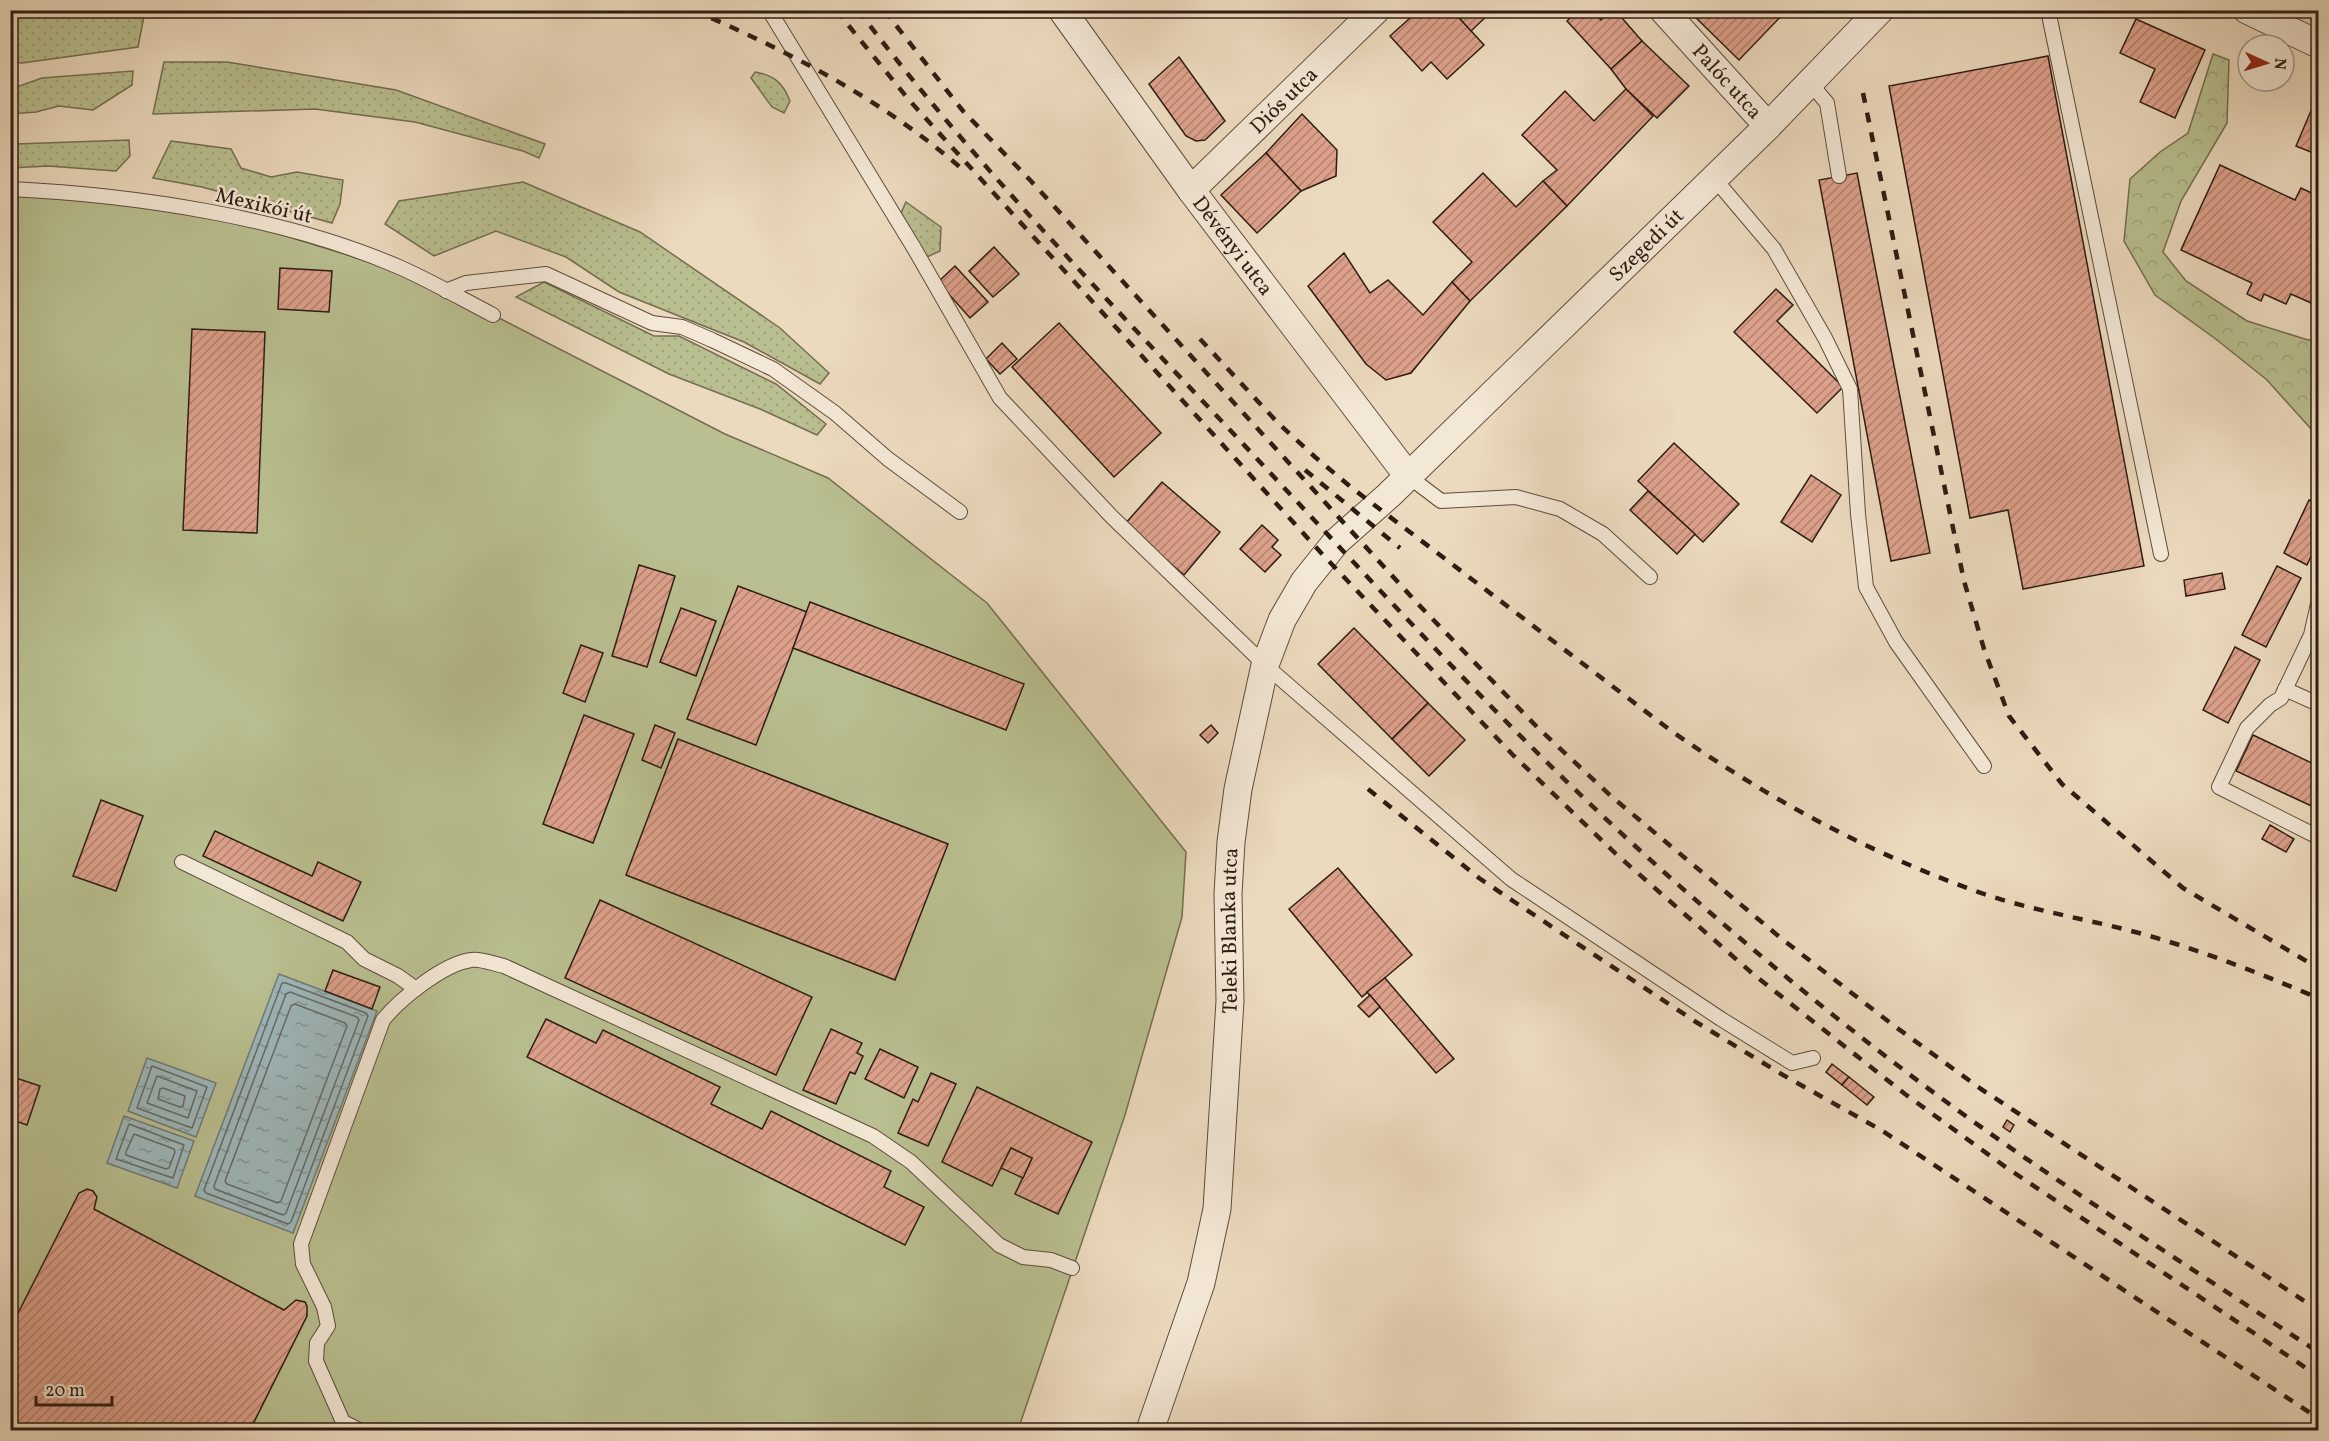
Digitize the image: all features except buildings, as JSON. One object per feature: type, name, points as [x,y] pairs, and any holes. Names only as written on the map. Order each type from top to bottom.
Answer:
[{"type":"street","name":"Dévényi utca","points":[[1062,10],[1191,190],[1408,476]]},
{"type":"street","name":"Diós utca","points":[[1191,190],[1376,10]]},
{"type":"street","name":"Palóc utca","points":[[1663,10],[1768,126]]},
{"type":"street","name":"Szegedi út","points":[[1408,476],[1768,126],[1880,10]]},
{"type":"street","points":[[2247,10],[2319,44]]},
{"type":"street","name":"Teleki Blanka utca","points":[[1150,1431],[1201,1283],[1217,1209],[1230,1001],[1228,894],[1231,842],[1238,789],[1265,664],[1292,601],[1310,573],[1336,542],[1408,476]]},
{"type":"lane","points":[[768,10],[914,248],[1000,399],[1111,516],[1265,664],[1511,879],[1721,1019],[1792,1063],[1813,1058]]},
{"type":"lane","points":[[2048,10],[2161,554]]},
{"type":"lane","points":[[1810,83],[1827,103],[1839,176]]},
{"type":"lane","points":[[1714,178],[1774,249],[1825,338],[1850,389],[1858,514],[1866,586],[1896,642],[1984,766]]},
{"type":"lane","name":"Mexikói út","points":[[10,189],[65,192],[150,202],[236,217],[324,240],[399,267],[493,315]]},
{"type":"lane","points":[[446,291],[466,283],[546,274],[652,323],[682,327],[773,369],[835,413],[888,459],[960,512]]},
{"type":"lane","points":[[1408,476],[1442,501],[1516,497],[1560,510],[1603,534],[1650,577]]},
{"type":"lane","points":[[2319,604],[2311,635],[2282,698],[2270,705],[2247,728],[2219,787],[2319,837]]},
{"type":"lane","points":[[2286,689],[2319,704]]},
{"type":"lane","points":[[182,862],[347,942],[364,959],[398,976],[416,989]]},
{"type":"lane","points":[[358,1431],[344,1422],[316,1361],[317,1343],[328,1326],[324,1307],[303,1264],[301,1244],[383,1020],[397,1003],[442,971],[472,959],[504,966],[873,1136],[911,1162],[999,1245],[1023,1257],[1051,1260],[1072,1268]]},
{"type":"green space","points":[[10,11],[145,11],[138,47],[22,63],[11,61]]},
{"type":"green space","points":[[2213,54],[2229,60],[2227,123],[2181,201],[2163,252],[2186,281],[2247,321],[2308,340],[2318,340],[2318,430],[2312,430],[2267,380],[2155,295],[2124,241],[2130,179],[2160,152],[2188,133]]},
{"type":"green space","points":[[164,62],[227,62],[396,90],[545,144],[539,158],[523,151],[415,122],[315,109],[153,114]]},
{"type":"green space","points":[[133,71],[132,85],[93,110],[59,106],[36,112],[11,114],[11,89],[42,78]]},
{"type":"green space","points":[[755,72],[768,75],[784,89],[790,101],[784,113],[772,107],[751,78]]},
{"type":"green space","points":[[129,140],[130,156],[116,171],[48,166],[11,168],[11,145]]},
{"type":"green space","points":[[171,141],[231,149],[241,168],[271,177],[297,172],[343,180],[340,204],[332,223],[202,187],[153,178]]},
{"type":"green space","points":[[523,182],[640,232],[780,328],[829,373],[820,384],[744,342],[619,292],[566,257],[496,231],[434,256],[385,224],[399,201]]},
{"type":"green space","points":[[10,189],[237,221],[393,269],[503,320],[725,434],[828,478],[987,603],[1186,852],[1182,917],[1125,1115],[1018,1430],[11,1430]]},
{"type":"green space","points":[[906,202],[941,227],[940,251],[927,257],[901,213]]},
{"type":"green space","points":[[544,282],[654,336],[679,336],[776,384],[826,424],[817,435],[760,409],[669,374],[516,297]]},
{"type":"water","points":[[279,974],[377,1011],[293,1233],[195,1196]]},
{"type":"water","points":[[147,1058],[216,1083],[196,1137],[128,1111]]},
{"type":"water","points":[[124,1116],[194,1141],[177,1188],[107,1163]]},
{"type":"railway","points":[[693,10],[799,60],[867,99],[899,120],[961,168]]},
{"type":"railway","points":[[836,10],[909,100],[1324,556],[1512,754],[1616,854],[1753,974],[1905,1094],[2007,1168],[2318,1376]]},
{"type":"railway","points":[[858,10],[946,120],[1086,277],[1443,656],[1608,821],[1754,950],[1891,1061],[2069,1188],[2318,1352]]},
{"type":"railway","points":[[884,10],[963,111],[1030,180],[1418,604],[1537,727],[1612,797],[1782,939],[1893,1025],[1981,1089],[2318,1310]]},
{"type":"railway","points":[[1863,93],[1964,581],[1984,649],[2009,716],[2062,784],[2183,888],[2318,968]]},
{"type":"railway","points":[[1200,339],[1278,423],[1352,488],[1670,730],[1744,779],[1821,823],[1942,879],[2022,905],[2119,928],[2185,947],[2230,962],[2318,998]]},
{"type":"railway","points":[[1305,470],[1400,548]]},
{"type":"railway","points":[[1368,789],[1479,878],[1516,903],[1696,1022],[1783,1075],[1881,1130],[2318,1418]]}]
